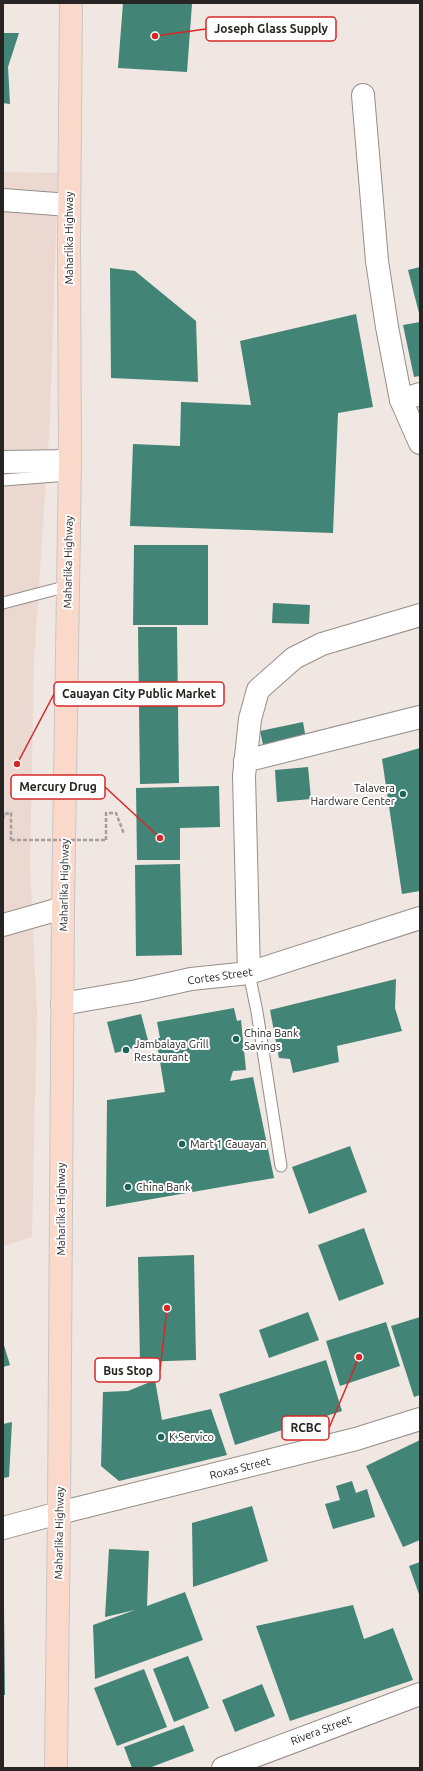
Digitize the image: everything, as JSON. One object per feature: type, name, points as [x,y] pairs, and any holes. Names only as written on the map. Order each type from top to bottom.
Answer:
[{"type":"main road","name":"Maharlika Highway","points":[[56,1768],[62,1004],[68,586],[71,3]]},
{"type":"street","points":[[363,95],[378,274],[411,397],[420,444]]},
{"type":"street","points":[[3,200],[70,205]]},
{"type":"street","points":[[3,462],[69,468]]},
{"type":"street","points":[[249,973],[244,776],[250,719],[258,690],[275,673],[294,658],[322,644],[420,615]]},
{"type":"street","points":[[245,761],[420,717]]},
{"type":"street","points":[[3,925],[63,908]]},
{"type":"street","name":"Cortes Street","points":[[62,1004],[138,991],[191,979],[249,973],[420,918]]},
{"type":"street","name":"Roxas Street","points":[[3,1528],[356,1439],[420,1419]]},
{"type":"street","name":"Rivera Street","points":[[223,1768],[420,1694]]},
{"type":"lane","points":[[3,480],[69,468]]},
{"type":"lane","points":[[3,603],[68,586]]},
{"type":"lane","points":[[249,973],[257,1012],[281,1166]]},
{"type":"path","points":[[3,819],[4,814],[11,813],[11,840],[106,840],[106,813],[116,814],[124,834]]},
{"type":"shaded area","points":[[3,172],[58,173],[50,421],[34,661],[30,867],[37,1013],[32,1237],[3,1246]]},
{"type":"building","points":[[123,3],[192,4],[187,72],[118,68]]},
{"type":"building","points":[[3,33],[19,33],[8,67],[10,104],[3,103]]},
{"type":"building","points":[[420,267],[420,313],[419,313],[408,270]]},
{"type":"building","points":[[110,268],[135,271],[196,321],[198,382],[111,378]]},
{"type":"building","points":[[356,314],[373,407],[338,413],[333,533],[130,526],[133,444],[180,446],[181,402],[251,405],[240,341]]},
{"type":"building","points":[[420,322],[420,376],[414,377],[403,325]]},
{"type":"building","points":[[134,545],[208,545],[208,625],[133,625]]},
{"type":"building","points":[[273,603],[310,605],[309,624],[272,623]]},
{"type":"building","points":[[138,627],[177,627],[179,783],[140,784]]},
{"type":"building","points":[[303,722],[306,739],[264,749],[260,731]]},
{"type":"building","name":"Talavera Hardware Center","points":[[420,748],[420,891],[402,894],[382,759]]},
{"type":"building","points":[[308,767],[311,799],[277,802],[275,770]]},
{"type":"building","points":[[219,786],[220,827],[180,828],[180,860],[137,860],[136,788]]},
{"type":"building","points":[[180,864],[182,955],[136,956],[135,865]]},
{"type":"building","points":[[396,979],[395,1008],[402,1031],[337,1046],[339,1062],[293,1073],[290,1059],[279,1058],[270,1010]]},
{"type":"building","points":[[234,1008],[237,1021],[241,1020],[246,1070],[233,1071],[230,1081],[253,1077],[274,1178],[106,1207],[107,1100],[165,1092],[156,1038],[160,1038],[157,1022]]},
{"type":"building","points":[[141,1014],[149,1044],[115,1053],[107,1022]]},
{"type":"building","points":[[350,1146],[367,1192],[309,1214],[292,1167]]},
{"type":"building","points":[[364,1228],[384,1284],[339,1301],[318,1245]]},
{"type":"building","points":[[194,1255],[196,1360],[140,1362],[138,1257]]},
{"type":"building","points":[[308,1312],[319,1340],[269,1358],[259,1330]]},
{"type":"building","points":[[420,1317],[420,1395],[414,1397],[391,1326]]},
{"type":"building","points":[[386,1322],[400,1366],[340,1386],[326,1341]]},
{"type":"building","points":[[3,1342],[10,1365],[3,1367]]},
{"type":"building","points":[[326,1360],[342,1411],[235,1445],[219,1394]]},
{"type":"building","name":"K Servico","points":[[155,1380],[162,1420],[211,1409],[227,1455],[119,1481],[101,1466],[103,1392],[128,1391]]},
{"type":"building","points":[[12,1422],[9,1477],[3,1478],[3,1424]]},
{"type":"building","points":[[420,1440],[420,1540],[403,1547],[366,1466]]},
{"type":"building","points":[[352,1481],[356,1493],[367,1489],[375,1517],[333,1529],[325,1504],[340,1500],[336,1486]]},
{"type":"building","points":[[252,1506],[268,1561],[193,1587],[192,1523]]},
{"type":"building","points":[[109,1549],[149,1551],[147,1606],[185,1592],[203,1640],[95,1679],[93,1625],[135,1610],[105,1617]]},
{"type":"building","points":[[420,1562],[420,1597],[409,1566]]},
{"type":"building","points":[[353,1605],[364,1639],[393,1628],[413,1680],[290,1721],[256,1626]]},
{"type":"building","points":[[4,1610],[5,1695],[3,1695]]},
{"type":"building","points":[[188,1656],[209,1708],[174,1722],[153,1669]]},
{"type":"building","points":[[144,1669],[167,1727],[117,1746],[94,1688]]},
{"type":"building","points":[[262,1684],[275,1716],[235,1732],[222,1700]]},
{"type":"building","points":[[184,1725],[194,1751],[149,1768],[132,1768],[124,1747]]},
{"type":"place","name":"Joseph Glass Supply","points":[[155,36]]},
{"type":"place","name":"Cauayan City Public Market","points":[[17,764]]},
{"type":"place","name":"Talavera Hardware Center","points":[[403,794]]},
{"type":"place","name":"Mercury Drug","points":[[160,838]]},
{"type":"place","name":"China Bank Savings","points":[[236,1039]]},
{"type":"place","name":"Jambalaya Grill Restaurant","points":[[126,1050]]},
{"type":"place","name":"Mart 1 Cauayan","points":[[182,1144]]},
{"type":"place","name":"China Bank","points":[[128,1187]]},
{"type":"place","name":"Bus Stop","points":[[167,1308]]},
{"type":"place","name":"RCBC","points":[[359,1357]]},
{"type":"place","name":"K Servico","points":[[161,1437]]}]
